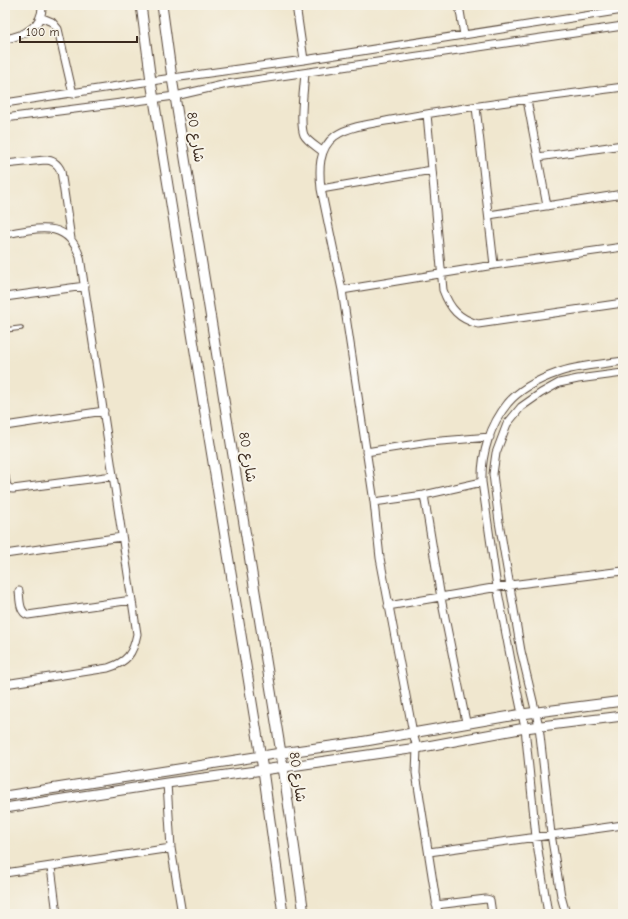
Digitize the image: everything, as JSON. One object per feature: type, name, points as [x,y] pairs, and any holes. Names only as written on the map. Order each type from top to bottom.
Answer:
[{"type":"street","points":[[5,39],[26,33],[34,26],[40,17],[42,5]]},
{"type":"street","points":[[141,5],[151,81],[261,756],[283,914]]},
{"type":"street","name":"شارع 80","points":[[162,5],[172,78],[281,753],[304,914]]},
{"type":"street","points":[[296,5],[304,60]]},
{"type":"street","points":[[459,5],[464,35]]},
{"type":"street","points":[[5,103],[304,60],[464,35],[620,8]]},
{"type":"street","points":[[40,17],[52,22],[58,29],[72,94]]},
{"type":"street","points":[[5,118],[155,99],[227,84],[623,26]]},
{"type":"street","points":[[305,73],[302,121],[303,130],[305,137],[323,152]]},
{"type":"street","points":[[438,914],[416,773],[417,748],[388,606],[342,290],[321,189],[320,174],[323,152],[336,136],[354,127],[427,114],[623,87]]},
{"type":"street","points":[[527,100],[547,206]]},
{"type":"street","points":[[476,107],[494,265]]},
{"type":"street","points":[[427,114],[443,290],[446,299],[454,311],[468,322],[478,324],[623,303]]},
{"type":"street","points":[[538,157],[623,145]]},
{"type":"street","points":[[5,164],[50,160],[59,166],[62,171],[71,239]]},
{"type":"street","points":[[321,189],[432,170]]},
{"type":"street","points":[[489,215],[623,194]]},
{"type":"street","points":[[5,234],[44,228],[54,229],[71,239],[77,248],[80,257],[137,634],[135,646],[129,657],[119,664],[108,668],[5,684]]},
{"type":"street","points":[[342,290],[494,265],[623,247]]},
{"type":"street","points":[[5,297],[85,286]]},
{"type":"street","points":[[548,914],[536,837],[525,728],[497,587],[482,482],[484,450],[498,418],[509,402],[522,391],[558,372],[623,361]]},
{"type":"street","points":[[566,914],[561,896],[551,834],[539,726],[521,651],[499,522],[493,474],[496,453],[507,424],[520,407],[559,383],[623,373]]},
{"type":"street","points":[[5,426],[104,411]]},
{"type":"street","points":[[366,452],[429,442],[490,437]]},
{"type":"street","points":[[5,476],[7,486],[10,489],[13,489],[113,476]]},
{"type":"street","points":[[374,502],[424,495],[482,482]]},
{"type":"street","points":[[424,495],[441,598],[466,722]]},
{"type":"street","points":[[5,554],[122,538]]},
{"type":"street","points":[[388,606],[510,585],[623,571]]},
{"type":"street","points":[[19,591],[22,610],[24,614],[28,616],[132,600]]},
{"type":"street","points":[[5,796],[360,742],[466,722],[623,701]]},
{"type":"street","points":[[5,808],[167,783],[417,748],[525,728],[623,716]]},
{"type":"street","points":[[167,783],[171,848],[182,914]]},
{"type":"street","points":[[429,852],[623,825]]},
{"type":"street","points":[[5,873],[171,848]]},
{"type":"street","points":[[51,867],[57,914]]},
{"type":"street","points":[[436,905],[486,899],[490,900],[492,914]]},
{"type":"lane","points":[[5,330],[21,328]]}]
